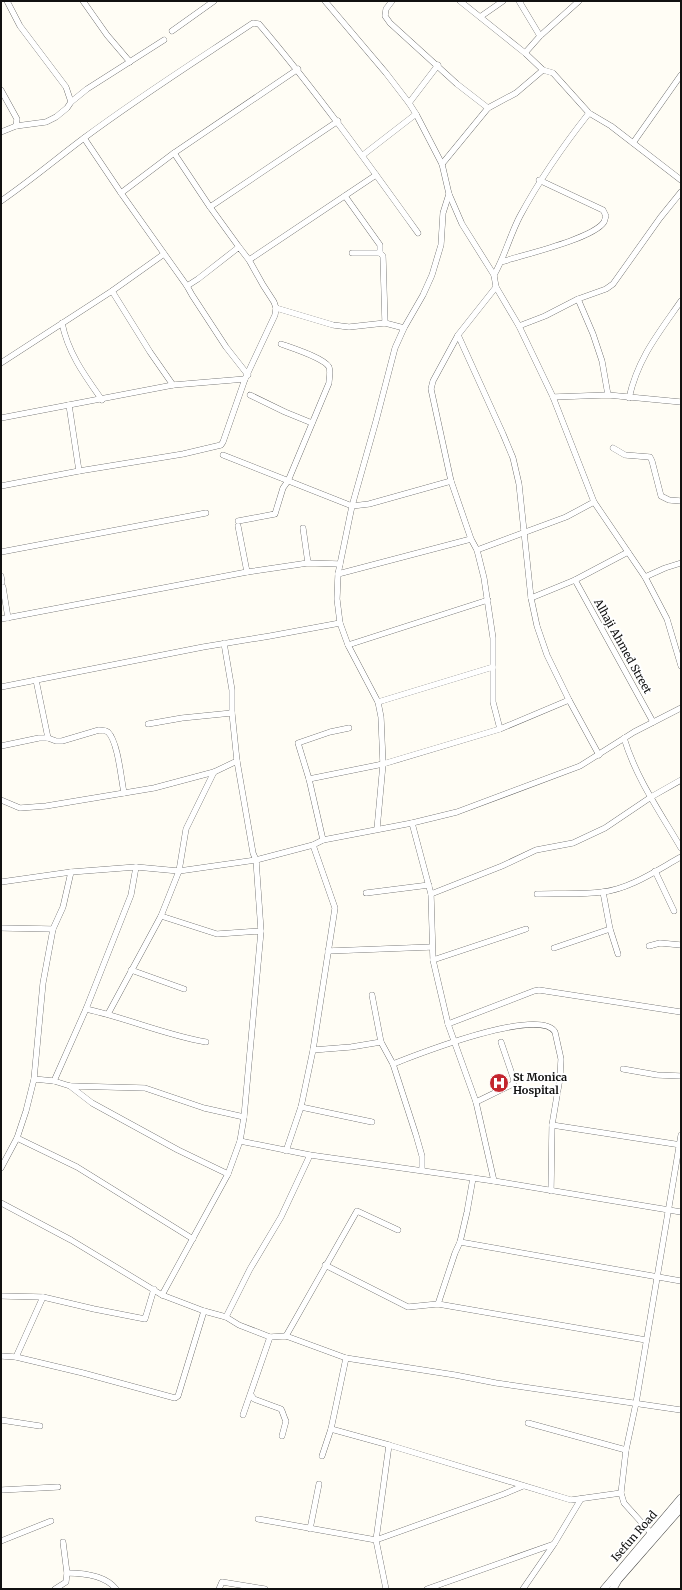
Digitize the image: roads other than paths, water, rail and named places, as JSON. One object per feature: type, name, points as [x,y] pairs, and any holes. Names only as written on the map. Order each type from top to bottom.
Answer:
[{"type":"street","points":[[7,1],[20,26],[66,87],[71,102]]},
{"type":"street","points":[[83,1],[107,35],[130,62]]},
{"type":"street","points":[[172,31],[214,1]]},
{"type":"street","points":[[325,1],[409,103],[416,114],[442,164],[449,194],[462,224],[494,275],[496,287],[519,326],[553,397],[594,502],[645,577],[667,618],[679,651],[681,666]]},
{"type":"street","points":[[392,1],[386,9],[385,16],[390,23],[438,65],[456,84],[488,108]]},
{"type":"street","points":[[460,1],[525,53],[543,70],[553,73],[589,113],[611,126],[681,180]]},
{"type":"street","points":[[480,17],[503,1]]},
{"type":"street","points":[[519,1],[540,36]]},
{"type":"street","points":[[525,53],[540,36],[580,1]]},
{"type":"street","points":[[1,200],[20,188],[84,138],[208,52],[253,23],[259,24],[298,69],[363,155],[418,233]]},
{"type":"street","points":[[1,132],[16,126],[46,122],[56,117],[87,89],[164,40]]},
{"type":"street","points":[[409,103],[438,65]]},
{"type":"street","points":[[121,193],[174,153],[298,69]]},
{"type":"street","points":[[442,164],[488,108],[516,93],[543,70]]},
{"type":"street","points":[[633,143],[681,75]]},
{"type":"street","points":[[1,90],[17,119],[16,126]]},
{"type":"street","points":[[494,275],[519,218],[539,180],[561,148],[589,113]]},
{"type":"street","points":[[363,155],[416,114]]},
{"type":"street","points":[[210,207],[338,121]]},
{"type":"street","points":[[84,138],[187,286],[246,377]]},
{"type":"street","points":[[1,486],[183,454],[221,445],[223,442],[246,377],[275,315],[276,308],[249,260],[210,207],[174,153]]},
{"type":"street","points":[[249,260],[376,174]]},
{"type":"street","points":[[501,262],[573,240],[604,222],[606,216],[603,210],[539,180]]},
{"type":"street","points":[[519,326],[545,316],[578,299],[606,289],[613,284],[660,218],[681,192]]},
{"type":"street","points":[[377,830],[383,764],[381,717],[378,702],[348,645],[340,623],[337,599],[338,574],[352,506],[395,348],[432,275],[441,245],[443,213],[449,194]]},
{"type":"street","points":[[344,196],[380,245],[380,253],[384,258],[385,323]]},
{"type":"street","points":[[187,286],[239,248]]},
{"type":"street","points":[[352,254],[380,253]]},
{"type":"street","points":[[1,363],[62,324],[164,254]]},
{"type":"street","points":[[496,287],[458,335],[433,381],[431,389],[451,481],[471,540],[477,550],[484,578],[493,638],[492,702],[500,730]]},
{"type":"street","points":[[112,290],[150,352],[173,385]]},
{"type":"street","points":[[578,299],[593,334],[602,361],[608,395]]},
{"type":"street","points":[[629,398],[636,372],[652,341],[681,301]]},
{"type":"street","points":[[276,308],[333,325],[349,328],[385,323],[404,328]]},
{"type":"street","points":[[62,324],[65,339],[73,356],[84,375],[102,400]]},
{"type":"street","points":[[458,335],[513,458],[519,484],[531,598],[537,626],[547,655],[569,700],[599,755]]},
{"type":"street","points":[[247,572],[238,523],[274,514],[283,488],[288,481],[329,383],[330,370],[328,365],[281,344]]},
{"type":"street","points":[[1,418],[102,400],[173,385],[246,377]]},
{"type":"street","points":[[250,395],[284,412],[312,423]]},
{"type":"street","points":[[553,397],[608,395],[681,402]]},
{"type":"street","points":[[69,405],[80,471]]},
{"type":"street","points":[[613,448],[625,455],[650,457],[661,496],[669,500],[681,501]]},
{"type":"street","points":[[223,455],[352,506],[369,504],[451,481]]},
{"type":"street","points":[[477,550],[566,517],[594,502]]},
{"type":"street","points":[[1,552],[206,513]]},
{"type":"street","points":[[303,528],[308,563]]},
{"type":"street","points":[[338,574],[471,540]]},
{"type":"street","points":[[531,598],[575,580],[628,552]]},
{"type":"street","points":[[1,619],[247,572],[308,563],[340,564]]},
{"type":"street","points":[[645,577],[664,568],[681,563]]},
{"type":"street","name":"Alhaji Ahmed Street","points":[[575,580],[653,722]]},
{"type":"street","points":[[2,582],[8,618]]},
{"type":"street","points":[[348,645],[488,600]]},
{"type":"street","points":[[1,687],[224,643],[340,623]]},
{"type":"street","points":[[162,1295],[194,1239],[228,1174],[240,1140],[244,1117],[261,931],[256,860],[253,853],[237,761],[232,713],[232,690],[224,643]]},
{"type":"street","points":[[378,702],[493,667]]},
{"type":"street","points":[[36,680],[48,738]]},
{"type":"street","points":[[309,779],[383,764],[500,730],[569,700]]},
{"type":"street","points":[[1,882],[71,872],[136,867],[179,871],[256,860],[313,845],[323,840],[412,823],[457,812],[580,766],[624,738],[681,708]]},
{"type":"street","points":[[148,724],[182,718],[232,713]]},
{"type":"street","points":[[323,840],[309,779],[298,743],[330,732],[349,728]]},
{"type":"street","points":[[1,746],[40,738],[62,741],[99,730],[105,730],[109,733],[116,749],[124,793]]},
{"type":"street","points":[[624,738],[630,759],[681,848]]},
{"type":"street","points":[[1,800],[20,808],[24,808],[124,793],[154,788],[214,772],[237,761]]},
{"type":"street","points":[[108,1014],[161,916],[179,871],[186,829],[214,772]]},
{"type":"street","points":[[431,894],[502,866],[536,850],[573,843],[605,828],[651,797],[681,780]]},
{"type":"street","points":[[412,823],[431,894],[433,960],[448,1024],[476,1102],[494,1181]]},
{"type":"street","points":[[286,1150],[301,1107],[313,1050],[335,908],[313,845]]},
{"type":"street","points":[[537,894],[603,892],[624,886],[681,857]]},
{"type":"street","points":[[54,1081],[86,1009],[131,895],[136,867]]},
{"type":"street","points":[[655,871],[674,912]]},
{"type":"street","points":[[1,1168],[17,1138],[34,1079],[43,983],[53,929],[63,907],[71,872]]},
{"type":"street","points":[[366,893],[429,885]]},
{"type":"street","points":[[603,892],[610,929],[618,954]]},
{"type":"street","points":[[161,916],[217,934],[261,931]]},
{"type":"street","points":[[1,928],[53,929]]},
{"type":"street","points":[[433,960],[526,929]]},
{"type":"street","points":[[554,948],[610,929]]},
{"type":"street","points":[[649,946],[660,943],[681,945]]},
{"type":"street","points":[[328,951],[432,946]]},
{"type":"street","points":[[131,970],[184,989]]},
{"type":"street","points":[[448,1024],[539,990],[681,1012]]},
{"type":"street","points":[[372,995],[381,1042],[393,1064],[418,1142],[422,1156],[422,1170]]},
{"type":"street","points":[[86,1009],[108,1014],[185,1039],[206,1042]]},
{"type":"street","points":[[393,1064],[454,1041],[491,1030],[529,1025],[549,1026],[553,1028],[561,1059],[560,1078],[552,1125],[551,1191]]},
{"type":"street","points":[[313,1050],[351,1047],[381,1042]]},
{"type":"street","points":[[476,1102],[513,1084],[514,1080],[501,1042]]},
{"type":"street","points":[[623,1069],[656,1075],[681,1076]]},
{"type":"street","points":[[34,1079],[54,1081],[70,1086],[145,1088],[204,1108],[244,1117]]},
{"type":"street","points":[[70,1086],[92,1103],[228,1174]]},
{"type":"street","points":[[301,1107],[372,1122]]},
{"type":"street","points":[[552,1125],[680,1145]]},
{"type":"street","points":[[652,1533],[624,1503],[621,1493],[626,1450],[636,1403],[681,1136]]},
{"type":"street","points":[[17,1138],[77,1167],[194,1239]]},
{"type":"street","points":[[240,1140],[310,1155],[494,1181],[681,1212]]},
{"type":"street","points":[[226,1318],[250,1269],[281,1217],[310,1155]]},
{"type":"street","points":[[438,1304],[455,1252],[460,1242],[468,1212],[473,1178]]},
{"type":"street","points":[[1,1203],[71,1240],[162,1295],[226,1318],[239,1325],[270,1337],[286,1336],[346,1358],[504,1384],[681,1410]]},
{"type":"street","points":[[286,1336],[357,1211],[398,1230]]},
{"type":"street","points":[[460,1242],[681,1281]]},
{"type":"street","points":[[325,1265],[408,1307],[438,1304],[646,1340]]},
{"type":"street","points":[[1,1296],[44,1297],[94,1310],[145,1319],[154,1289]]},
{"type":"street","points":[[16,1357],[44,1297]]},
{"type":"street","points":[[1,1356],[16,1357],[83,1373],[174,1398],[178,1396],[204,1311]]},
{"type":"street","points":[[243,1416],[270,1337]]},
{"type":"street","points":[[322,1456],[331,1429],[346,1358]]},
{"type":"street","points":[[251,1395],[254,1399],[282,1411],[283,1418],[286,1421],[282,1436]]},
{"type":"street","points":[[1,1420],[40,1426]]},
{"type":"street","points":[[528,1423],[626,1450]]},
{"type":"street","points":[[331,1429],[571,1500],[621,1493]]},
{"type":"street","points":[[386,1589],[376,1540],[389,1445]]},
{"type":"street","points":[[310,1528],[319,1484]]},
{"type":"street","points":[[258,1519],[376,1540],[523,1486]]},
{"type":"street","points":[[1,1490],[58,1487]]},
{"type":"street","name":"Isefun Road","points":[[604,1589],[681,1498]]},
{"type":"street","points":[[523,1589],[554,1544],[581,1499]]},
{"type":"street","name":"Isefun Road","points":[[612,1589],[681,1508]]},
{"type":"street","points":[[1,1541],[51,1521]]},
{"type":"street","points":[[55,1589],[66,1582],[67,1573],[63,1542]]},
{"type":"street","points":[[427,1589],[554,1544]]},
{"type":"street","points":[[67,1573],[85,1573],[112,1584],[116,1589]]},
{"type":"street","points":[[219,1589],[222,1582],[265,1589]]},
{"type":"place","name":"St Monica Hospital","points":[[499,1083]]}]
